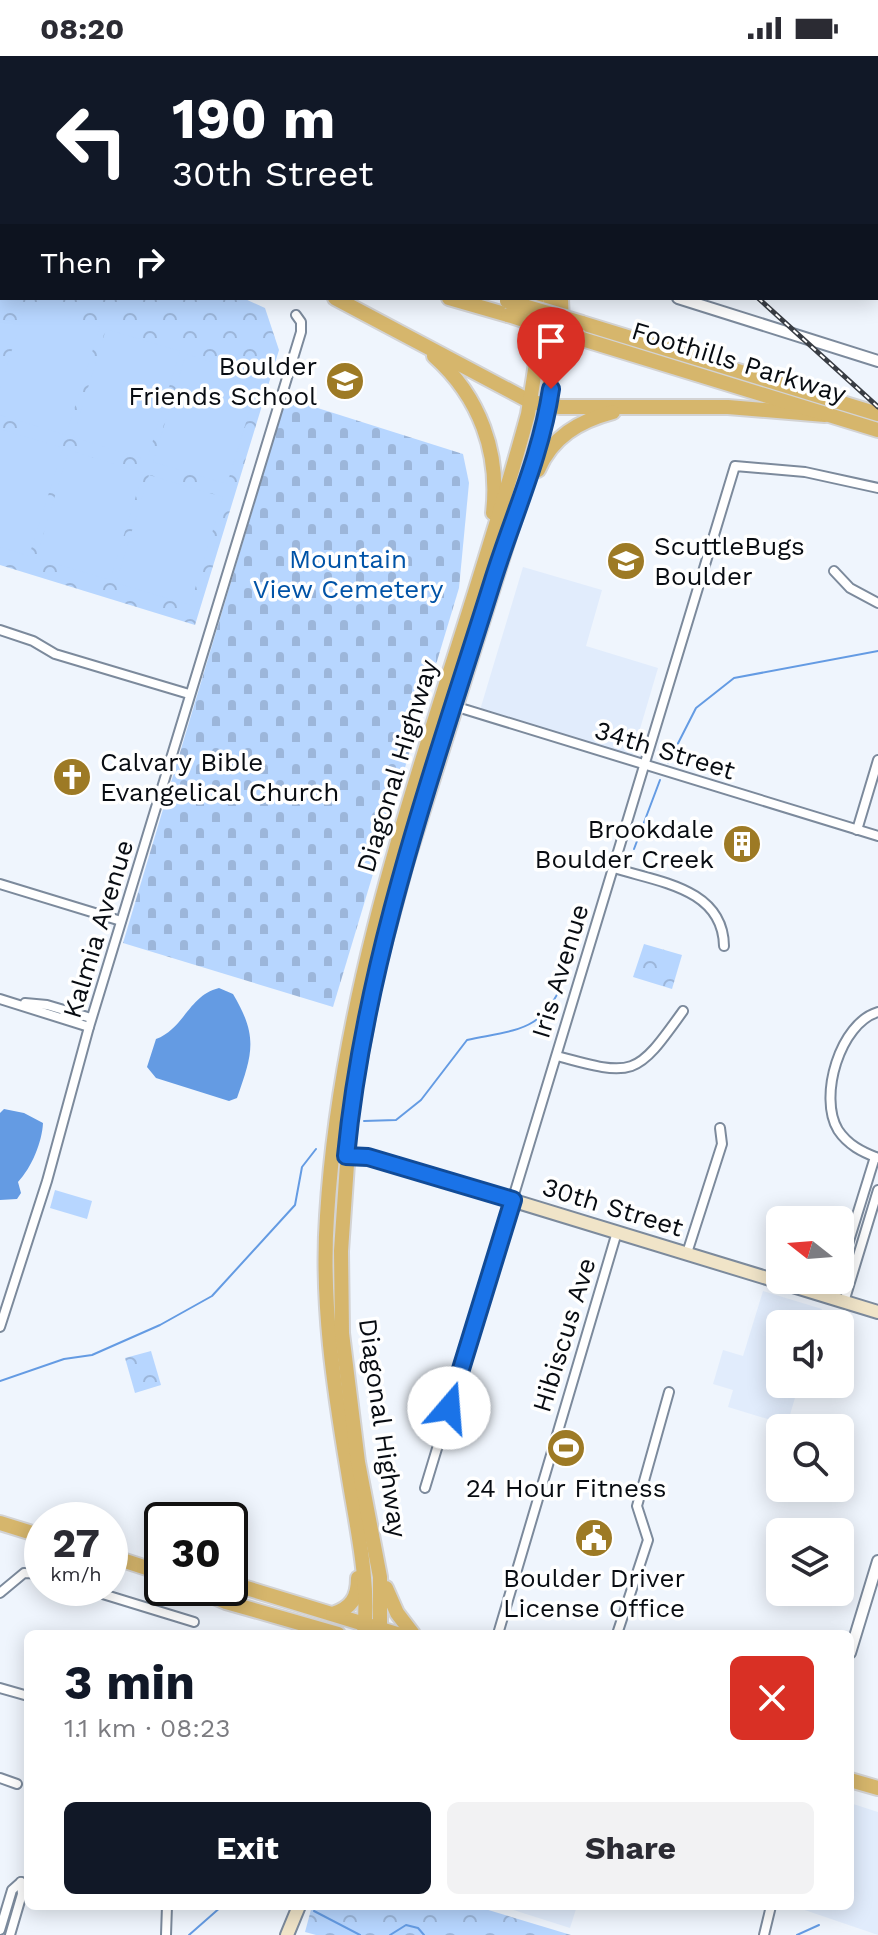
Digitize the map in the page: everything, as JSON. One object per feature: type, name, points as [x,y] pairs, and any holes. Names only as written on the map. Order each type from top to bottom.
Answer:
[{"type":"highway","points":[[339,300],[531,402],[637,408],[753,408],[825,415]]},
{"type":"highway","name":"Foothills Parkway","points":[[465,300],[504,305],[582,323],[878,414]]},
{"type":"highway","name":"Diagonal Highway","points":[[380,1630],[380,1577],[358,1462],[342,1333],[340,1156],[346,1050],[531,402],[537,357],[536,300]]},
{"type":"highway","name":"Diagonal Highway","points":[[447,704],[524,493],[549,405],[554,343],[550,300]]},
{"type":"highway","points":[[551,389],[561,361],[561,300]]},
{"type":"highway","name":"Foothills Parkway","points":[[504,305],[582,339],[878,430]]},
{"type":"highway","points":[[425,348],[460,385],[486,430],[495,479],[489,544]]},
{"type":"highway","points":[[496,571],[507,553],[541,464],[555,441],[588,420],[637,408]]},
{"type":"highway","name":"Diagonal Highway","points":[[340,1156],[326,1220],[329,1335],[365,1589],[365,1629]]},
{"type":"highway","points":[[0,1523],[24,1530]]},
{"type":"highway","points":[[333,1614],[346,1610],[356,1595],[356,1530]]},
{"type":"highway","points":[[380,1577],[397,1613],[410,1630]]},
{"type":"highway","points":[[248,1588],[333,1614],[365,1629]]},
{"type":"highway","points":[[248,1606],[321,1630]]},
{"type":"highway","points":[[854,1781],[878,1788]]},
{"type":"main road","name":"30th Street","points":[[340,1156],[368,1157],[878,1312]]},
{"type":"main road","points":[[287,1935],[297,1910]]},
{"type":"main road","points":[[294,1935],[298,1910]]},
{"type":"street","points":[[684,300],[878,361]]},
{"type":"street","name":"Kalmia Avenue","points":[[0,1324],[47,1181],[90,1023],[301,332],[301,322],[296,315]]},
{"type":"street","name":"Iris Avenue","points":[[425,1488],[735,466],[805,472],[878,488]]},
{"type":"street","points":[[834,571],[850,588],[878,603]]},
{"type":"street","points":[[0,630],[33,641],[55,654],[189,694]]},
{"type":"street","name":"34th Street","points":[[447,704],[878,836]]},
{"type":"street","points":[[857,830],[878,760]]},
{"type":"street","points":[[614,868],[700,897],[716,914],[724,946]]},
{"type":"street","points":[[0,884],[121,921]]},
{"type":"street","points":[[0,999],[90,1023]]},
{"type":"street","points":[[557,1056],[610,1070],[635,1066],[654,1052],[683,1011]]},
{"type":"street","points":[[854,1226],[876,1158],[848,1142],[838,1130],[830,1099],[846,1040],[862,1020],[878,1012]]},
{"type":"street","points":[[687,1253],[722,1144],[720,1128]]},
{"type":"street","points":[[844,1302],[878,1190]]},
{"type":"street","name":"Hibiscus Ave","points":[[499,1630],[617,1232]]},
{"type":"street","points":[[831,1298],[832,1294]]},
{"type":"street","points":[[618,1630],[648,1540],[637,1506],[669,1392]]},
{"type":"street","points":[[854,1643],[873,1596],[878,1561]]},
{"type":"street","points":[[0,1593],[24,1573]]},
{"type":"street","points":[[128,1602],[194,1622]]},
{"type":"street","points":[[0,1688],[24,1695]]},
{"type":"street","points":[[0,1778],[17,1784]]},
{"type":"street","points":[[0,1930],[12,1890],[21,1882],[22,1894],[10,1935]]},
{"type":"street","points":[[166,1935],[167,1910]]},
{"type":"street","points":[[764,1935],[770,1910]]},
{"type":"shaded area","points":[[523,567],[602,590],[586,646],[658,668],[632,756],[480,710]]},
{"type":"shaded area","points":[[763,1291],[822,1309],[766,1310],[766,1398],[795,1398],[790,1414],[766,1414],[766,1419],[728,1407],[733,1390],[713,1384],[723,1350],[743,1356]]},
{"type":"shaded area","points":[[854,1804],[878,1812],[878,1935],[805,1910],[854,1910]]},
{"type":"shaded area","points":[[514,1910],[576,1910],[570,1928]]},
{"type":"green space","points":[[0,300],[247,300],[265,308],[279,350],[195,625],[0,565]]},
{"type":"green space","points":[[26,304],[100,327],[66,435],[0,415],[0,389]]},
{"type":"green space","points":[[106,329],[180,351],[147,460],[73,437]]},
{"type":"green space","points":[[186,354],[260,377],[227,484],[153,462]]},
{"type":"green space","name":"Mountain View Cemetery","points":[[286,398],[463,454],[469,483],[459,588],[333,1007],[123,943]]},
{"type":"green space","points":[[0,429],[63,448],[29,556],[0,547]]},
{"type":"green space","points":[[69,450],[143,473],[110,580],[36,558]]},
{"type":"green space","points":[[149,475],[223,497],[190,605],[116,583]]},
{"type":"green space","points":[[644,944],[682,955],[672,989],[633,977]]},
{"type":"green space","points":[[55,1190],[92,1201],[87,1219],[50,1208]]},
{"type":"green space","points":[[151,1351],[161,1385],[135,1393],[125,1358]]},
{"type":"green space","points":[[311,1910],[488,1910],[571,1935],[316,1935],[305,1932]]},
{"type":"water","points":[[219,988],[233,994],[249,1033],[247,1069],[237,1098],[229,1101],[156,1078],[147,1067],[156,1039],[173,1028],[200,998]]},
{"type":"water","points":[[4,1109],[24,1113],[43,1123],[35,1154],[18,1182],[21,1193],[17,1199],[0,1200],[0,1113]]},
{"type":"waterway","points":[[668,763],[696,708],[734,678],[878,651]]},
{"type":"waterway","points":[[634,849],[660,780]]},
{"type":"waterway","points":[[364,1121],[396,1120],[421,1100],[467,1040],[528,1025],[548,1008],[565,977]]},
{"type":"waterway","points":[[0,1381],[64,1359],[92,1355],[160,1325],[212,1296],[295,1205],[302,1167],[316,1149]]},
{"type":"waterway","points":[[189,1935],[217,1910]]},
{"type":"waterway","points":[[314,1911],[360,1935]]},
{"type":"waterway","points":[[390,1935],[406,1925],[418,1928],[424,1935]]},
{"type":"waterway","points":[[797,1935],[819,1925]]},
{"type":"railway","points":[[760,300],[878,407]]},
{"type":"place","name":"Boulder Friends School","points":[[345,381]]},
{"type":"place","name":"ScuttleBugs Boulder","points":[[626,561]]},
{"type":"place","name":"Calvary Bible Evangelical Church","points":[[72,777]]},
{"type":"place","name":"Brookdale Boulder Creek","points":[[742,844]]},
{"type":"place","name":"24 Hour Fitness","points":[[566,1448]]},
{"type":"place","name":"Boulder Driver License Office","points":[[594,1538]]},
{"type":"route","points":[[449,1408],[513,1200],[368,1157],[346,1156],[351,1106],[361,1040],[393,908],[494,576],[539,445],[551,389]]}]
